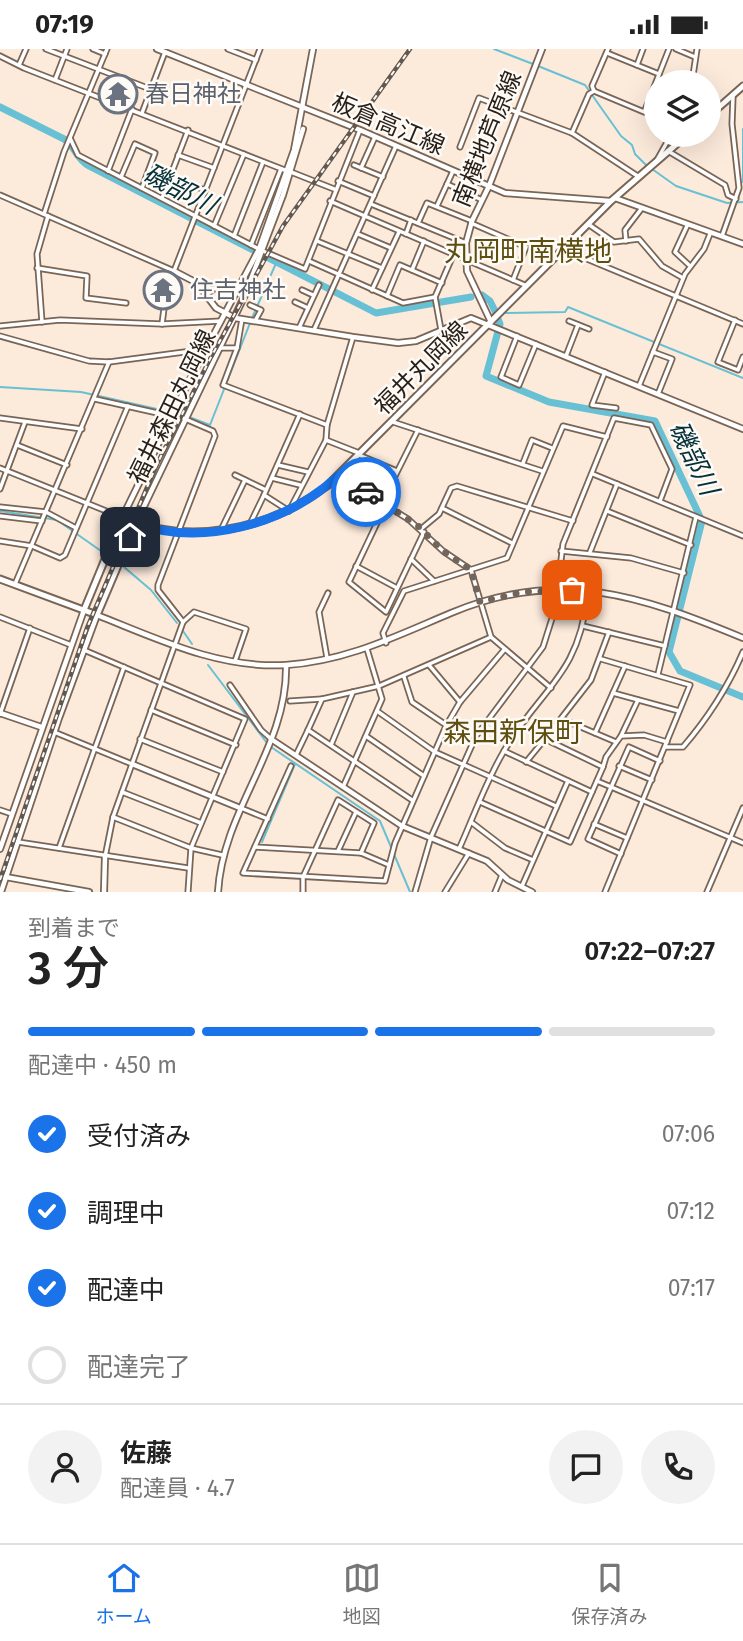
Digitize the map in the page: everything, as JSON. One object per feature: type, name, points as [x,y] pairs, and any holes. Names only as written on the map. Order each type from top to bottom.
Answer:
[{"type":"main road","name":"板倉高江線","points":[[157,49],[360,130],[514,196],[613,199],[743,244]]},
{"type":"main road","name":"福井森田丸岡線","points":[[135,523],[183,418],[235,318],[260,252],[302,134],[313,49]]},
{"type":"main road","name":"南横地芦原線","points":[[490,323],[472,285],[466,258],[466,243],[471,222],[489,186],[542,49]]},
{"type":"main road","points":[[721,106],[743,86]]},
{"type":"main road","name":"福井丸岡線","points":[[122,518],[178,533],[250,524],[289,511],[338,476],[613,199],[673,147]]},
{"type":"main road","name":"福井森田丸岡線","points":[[122,518],[172,416],[260,252]]},
{"type":"main road","points":[[173,271],[197,283],[206,296],[226,314],[235,318],[398,343],[416,341],[467,318],[490,323],[743,429]]},
{"type":"main road","points":[[0,849],[71,645],[122,518]]},
{"type":"main road","points":[[1,892],[3,876],[18,842],[54,732],[97,615],[135,523]]},
{"type":"main road","points":[[1,581],[174,645],[235,661],[286,665],[328,659],[386,643],[480,602],[523,592],[555,590],[608,592],[674,610],[743,638]]},
{"type":"main road","points":[[218,892],[222,856],[284,703],[286,665]]},
{"type":"main road","points":[[0,714],[41,727]]},
{"type":"main road","points":[[270,740],[402,826],[491,863],[502,874],[532,892]]},
{"type":"main road","points":[[132,764],[240,808]]},
{"type":"main road","points":[[104,892],[106,857]]},
{"type":"main road","points":[[3,876],[89,892]]},
{"type":"street","points":[[19,65],[26,49]]},
{"type":"street","points":[[46,49],[150,89]]},
{"type":"street","points":[[55,80],[66,49]]},
{"type":"street","points":[[42,322],[37,254],[70,138],[106,51],[93,49]]},
{"type":"street","points":[[228,49],[256,60]]},
{"type":"street","points":[[162,324],[166,293],[173,271],[260,49]]},
{"type":"street","points":[[637,65],[643,49]]},
{"type":"street","points":[[660,70],[669,49]]},
{"type":"street","points":[[676,49],[695,57]]},
{"type":"street","points":[[693,70],[697,49]]},
{"type":"street","points":[[594,91],[592,86],[607,51],[651,70]]},
{"type":"street","points":[[142,113],[165,52]]},
{"type":"street","points":[[0,56],[90,94],[334,188]]},
{"type":"street","points":[[572,133],[589,94],[594,91]]},
{"type":"street","points":[[594,91],[644,110]]},
{"type":"street","points":[[721,237],[739,188],[732,124],[733,95]]},
{"type":"street","points":[[460,148],[479,98],[572,133],[639,177]]},
{"type":"street","points":[[108,171],[132,109]]},
{"type":"street","points":[[162,198],[188,130]]},
{"type":"street","points":[[70,138],[78,155],[260,252],[305,269],[334,188],[360,130]]},
{"type":"street","points":[[361,167],[375,137]]},
{"type":"street","points":[[121,177],[135,144],[155,152],[142,188]]},
{"type":"street","points":[[314,330],[340,277],[396,146]]},
{"type":"street","points":[[656,162],[664,147]]},
{"type":"street","points":[[668,151],[725,185],[728,195],[736,199]]},
{"type":"street","points":[[214,226],[244,154]]},
{"type":"street","points":[[178,155],[214,168]]},
{"type":"street","points":[[234,236],[263,162]]},
{"type":"street","points":[[354,165],[383,177]]},
{"type":"street","points":[[251,245],[281,168]]},
{"type":"street","points":[[437,206],[453,171]]},
{"type":"street","points":[[169,178],[205,190]]},
{"type":"street","points":[[338,181],[374,197]]},
{"type":"street","points":[[447,184],[482,200]]},
{"type":"street","points":[[0,195],[173,271]]},
{"type":"street","points":[[330,201],[527,286]]},
{"type":"street","points":[[418,223],[427,202],[526,247],[513,280]]},
{"type":"street","points":[[370,204],[466,243]]},
{"type":"street","points":[[626,241],[625,230],[642,208]]},
{"type":"street","points":[[406,235],[411,221]]},
{"type":"street","points":[[588,224],[609,241],[642,241],[662,266],[683,278]]},
{"type":"street","points":[[687,226],[675,252],[690,265]]},
{"type":"street","points":[[372,291],[399,231]]},
{"type":"street","points":[[357,234],[391,248]]},
{"type":"street","points":[[639,386],[683,278],[704,249],[710,234]]},
{"type":"street","points":[[317,241],[382,268]]},
{"type":"street","points":[[412,271],[424,241]]},
{"type":"street","points":[[564,249],[743,324]]},
{"type":"street","points":[[441,330],[436,300],[454,254]]},
{"type":"street","points":[[309,261],[403,303],[436,300]]},
{"type":"street","points":[[387,296],[400,265],[442,283]]},
{"type":"street","points":[[37,268],[87,276],[86,298],[126,303]]},
{"type":"street","points":[[299,328],[319,285]]},
{"type":"street","points":[[206,296],[214,288],[229,295]]},
{"type":"street","points":[[302,290],[314,295]]},
{"type":"street","points":[[295,302],[308,308]]},
{"type":"street","points":[[250,305],[261,310],[255,321]]},
{"type":"street","points":[[242,319],[237,348],[223,385],[327,425]]},
{"type":"street","points":[[0,326],[82,320],[162,324],[222,321]]},
{"type":"street","points":[[735,320],[718,362],[738,370],[743,357]]},
{"type":"street","points":[[569,321],[589,329]]},
{"type":"street","points":[[566,356],[579,325]]},
{"type":"street","points":[[0,336],[89,361],[109,362],[207,349]]},
{"type":"street","points":[[517,336],[501,377],[519,385],[536,344]]},
{"type":"street","points":[[235,475],[265,492],[289,511],[326,440],[327,425],[353,337]]},
{"type":"street","points":[[219,348],[237,348]]},
{"type":"street","points":[[653,352],[672,359],[658,394]]},
{"type":"street","points":[[15,584],[109,362]]},
{"type":"street","points":[[605,372],[592,405],[616,408]]},
{"type":"street","points":[[94,399],[172,416]]},
{"type":"street","points":[[0,541],[32,546],[60,558],[65,555],[128,406]]},
{"type":"street","points":[[250,524],[300,414]]},
{"type":"street","points":[[0,418],[82,429]]},
{"type":"street","points":[[183,418],[212,431],[215,436],[158,590],[183,622]]},
{"type":"street","points":[[415,892],[431,837],[463,765],[488,719],[528,669],[549,632],[561,551],[614,418],[651,425],[672,469],[660,501]]},
{"type":"street","points":[[0,489],[25,422]]},
{"type":"street","points":[[393,422],[542,471]]},
{"type":"street","points":[[386,643],[383,633],[404,591],[507,558],[563,426],[607,437]]},
{"type":"street","points":[[418,430],[397,471],[349,582],[386,612],[423,531],[442,508],[452,488],[457,486],[573,521]]},
{"type":"street","points":[[326,440],[397,471]]},
{"type":"street","points":[[523,463],[532,440],[552,448]]},
{"type":"street","points":[[16,445],[67,465]]},
{"type":"street","points":[[278,465],[308,472]]},
{"type":"street","points":[[0,468],[122,518]]},
{"type":"street","points":[[592,473],[743,535]]},
{"type":"street","points":[[338,476],[384,503],[471,570],[491,638],[551,688]]},
{"type":"street","points":[[272,478],[301,485]]},
{"type":"street","points":[[222,529],[245,480]]},
{"type":"street","points":[[590,552],[617,484]]},
{"type":"street","points":[[0,507],[46,512],[76,527]]},
{"type":"street","points":[[442,508],[513,544]]},
{"type":"street","points":[[607,511],[691,545]]},
{"type":"street","points":[[0,516],[42,521]]},
{"type":"street","points":[[657,674],[696,516]]},
{"type":"street","points":[[561,551],[631,558],[684,573]]},
{"type":"street","points":[[411,559],[434,581]]},
{"type":"street","points":[[356,566],[397,588]]},
{"type":"street","points":[[328,593],[319,612],[328,659]]},
{"type":"street","points":[[459,849],[504,751],[571,659],[583,626],[587,597]]},
{"type":"street","points":[[106,857],[113,817],[183,622],[194,612],[246,629],[235,661]]},
{"type":"street","points":[[0,617],[71,645]]},
{"type":"street","points":[[583,626],[665,646]]},
{"type":"street","points":[[0,714],[30,628]]},
{"type":"street","points":[[526,762],[584,690],[601,659],[609,632]]},
{"type":"street","points":[[290,701],[322,699],[379,686],[491,638]]},
{"type":"street","points":[[343,788],[382,699],[367,649]]},
{"type":"street","points":[[84,650],[245,719],[191,848],[188,892]]},
{"type":"street","points":[[291,766],[243,873],[385,881],[395,843],[446,726],[460,702],[504,650]]},
{"type":"street","points":[[621,736],[644,735],[666,744],[683,747],[708,711],[723,697],[743,652]]},
{"type":"street","points":[[601,659],[690,685],[605,892]]},
{"type":"street","points":[[429,665],[460,702]]},
{"type":"street","points":[[595,733],[625,666]]},
{"type":"street","points":[[59,848],[124,667]]},
{"type":"street","points":[[404,677],[412,702],[446,726]]},
{"type":"street","points":[[230,685],[270,740]]},
{"type":"street","points":[[331,745],[353,692]]},
{"type":"street","points":[[612,693],[679,711]]},
{"type":"street","points":[[296,755],[322,699]]},
{"type":"street","points":[[480,802],[570,842],[603,767],[638,700]]},
{"type":"street","points":[[151,710],[236,744]]},
{"type":"street","points":[[377,711],[435,752],[556,806]]},
{"type":"street","points":[[562,719],[616,742]]},
{"type":"street","points":[[308,730],[413,800]]},
{"type":"street","points":[[54,732],[132,764]]},
{"type":"street","points":[[366,736],[424,776]]},
{"type":"street","points":[[140,739],[223,772]]},
{"type":"street","points":[[545,739],[603,767]]},
{"type":"street","points":[[621,854],[588,839],[594,824],[629,747],[660,761]]},
{"type":"street","points":[[504,751],[592,792]]},
{"type":"street","points":[[619,766],[652,780]]},
{"type":"street","points":[[522,887],[568,781]]},
{"type":"street","points":[[597,781],[743,843]]},
{"type":"street","points":[[122,792],[201,823]]},
{"type":"street","points":[[303,892],[303,877],[338,800],[374,823],[360,853]]},
{"type":"street","points":[[707,892],[743,807]]},
{"type":"street","points":[[240,808],[268,819]]},
{"type":"street","points":[[0,810],[12,814]]},
{"type":"street","points":[[338,851],[356,812]]},
{"type":"street","points":[[113,817],[191,848],[222,856]]},
{"type":"street","points":[[471,822],[505,848],[533,860]]},
{"type":"street","points":[[594,824],[627,838]]},
{"type":"street","points":[[18,842],[189,868]]},
{"type":"street","points":[[255,847],[360,853],[388,865]]},
{"type":"street","points":[[445,892],[469,853]]},
{"type":"street","points":[[495,892],[502,874]]},
{"type":"waterway","points":[[494,49],[533,64]]},
{"type":"waterway","points":[[538,66],[585,85],[621,136],[632,145],[635,154],[646,165]]},
{"type":"waterway","name":"磯部川","points":[[0,107],[64,139],[89,166],[376,313],[471,297]]},
{"type":"waterway","points":[[743,129],[743,182]]},
{"type":"waterway","points":[[652,169],[676,186],[727,203],[743,202]]},
{"type":"waterway","points":[[252,318],[277,261]]},
{"type":"waterway","name":"磯部川","points":[[482,295],[490,301],[496,313]]},
{"type":"waterway","points":[[504,313],[565,312],[568,307],[743,378]]},
{"type":"waterway","name":"磯部川","points":[[498,319],[500,324],[486,376],[549,402],[655,421],[702,521],[669,652],[680,671],[743,697]]},
{"type":"waterway","points":[[189,417],[210,425],[250,323]]},
{"type":"waterway","points":[[0,387],[81,392],[170,412]]},
{"type":"waterway","points":[[0,511],[57,520],[101,551]]},
{"type":"waterway","points":[[124,567],[151,590],[177,623]]},
{"type":"waterway","points":[[183,631],[192,644]]},
{"type":"waterway","points":[[208,665],[267,743]]},
{"type":"waterway","points":[[271,747],[380,821],[410,892]]},
{"type":"waterway","points":[[262,842],[295,764]]},
{"type":"railway","points":[[0,880],[87,628],[157,464],[210,359],[283,226],[410,49]]},
{"type":"way so far","points":[[366,492],[417,525],[443,551],[471,570],[480,602],[523,592],[572,590]]},
{"type":"place","name":"春日神社","points":[[118,94]]},
{"type":"place","name":"住吉神社","points":[[163,290]]},
{"type":"district","name":"丸岡町南横地","points":[[528,251]]},
{"type":"district","name":"森田新保町","points":[[513,732]]},
{"type":"route","points":[[130,537],[135,523],[150,529],[178,533],[201,532],[265,520],[304,503],[338,476],[366,492]]}]
